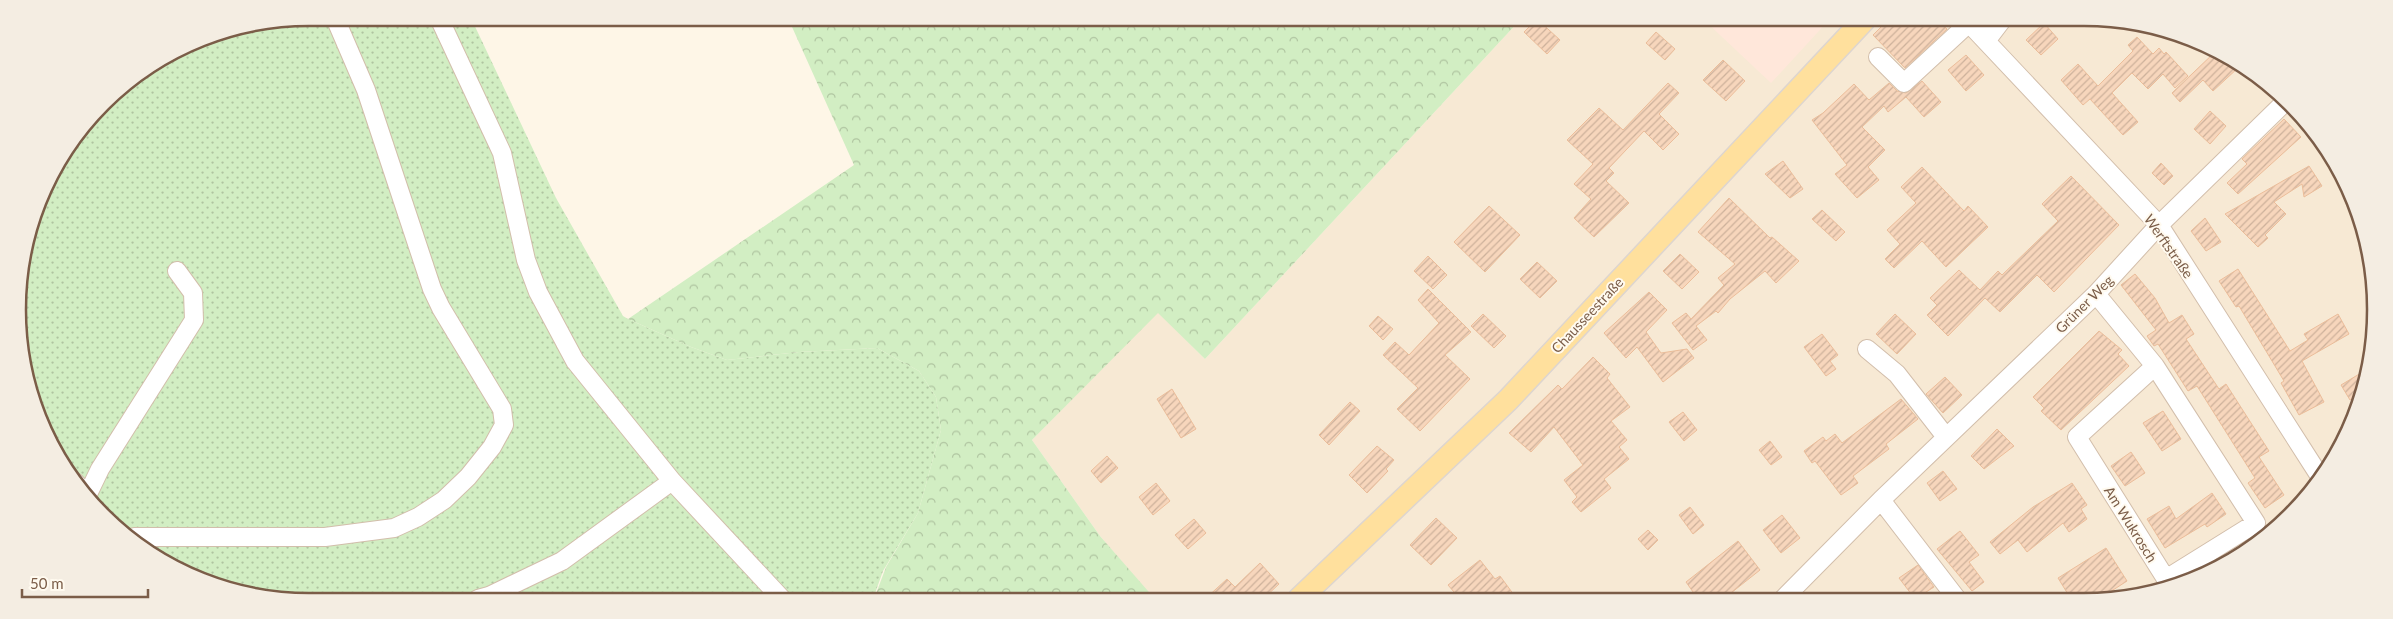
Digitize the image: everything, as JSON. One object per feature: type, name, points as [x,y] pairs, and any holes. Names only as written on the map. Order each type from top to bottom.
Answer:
[{"type":"main road","name":"Chausseestraße","points":[[1305,593],[1508,400],[1858,26]]},
{"type":"street","points":[[141,537],[325,537],[394,528],[418,517],[450,494],[468,477],[492,447],[504,425],[502,409],[441,308],[432,289],[366,90],[338,26]]},
{"type":"street","points":[[443,26],[502,153],[526,260],[538,292],[575,362],[672,481],[776,593]]},
{"type":"street","points":[[1878,56],[1904,83],[1964,26]]},
{"type":"street","name":"Werftstraße","points":[[1972,26],[2159,225],[2316,471]]},
{"type":"street","points":[[1986,41],[1997,26]]},
{"type":"street","name":"Grüner Weg","points":[[1792,593],[1881,500],[2096,294],[2159,225],[2281,107]]},
{"type":"street","points":[[90,487],[194,320],[193,293],[177,271]]},
{"type":"street","name":"Am Wukrosch","points":[[2096,294],[2155,366],[2256,523],[2166,579],[2077,437],[2155,366]]},
{"type":"street","points":[[1867,349],[1897,374],[1946,438]]},
{"type":"street","points":[[494,593],[562,561],[672,481]]},
{"type":"street","points":[[1881,500],[1952,593]]},
{"type":"shaded area","points":[[1514,26],[2084,26],[2139,32],[2175,41],[2209,55],[2256,85],[2284,109],[2319,152],[2338,184],[2352,218],[2361,254],[2367,310],[2364,346],[2357,383],[2338,435],[2319,467],[2284,510],[2241,545],[2209,564],[2157,583],[2120,590],[2084,593],[1149,593],[1100,536],[1032,440],[1158,312],[1205,359]]},
{"type":"shaded area","points":[[1710,26],[1823,26],[1771,83]]},
{"type":"green space","points":[[475,26],[556,198],[623,316],[691,347],[727,360],[799,352],[877,348],[919,371],[936,397],[941,430],[918,513],[883,571],[875,593],[310,593],[273,590],[236,583],[184,564],[152,545],[109,510],[85,482],[64,451],[41,401],[29,346],[26,310],[27,291],[36,236],[55,184],[74,152],[109,109],[137,85],[168,64],[218,41],[254,32],[291,27]]},
{"type":"green space","points":[[792,26],[1514,26],[1205,359],[1158,313],[1032,440],[1100,536],[1150,593],[876,593],[886,567],[918,513],[941,430],[936,397],[919,371],[877,348],[799,352],[727,360],[691,347],[628,319],[854,165]]},
{"type":"building","points":[[1530,26],[1545,26],[1560,40],[1547,54],[1524,32]]},
{"type":"building","points":[[1882,26],[1944,26],[1947,29],[1905,68],[1873,35]]},
{"type":"building","points":[[2041,26],[2047,26],[2058,39],[2041,55],[2026,40]]},
{"type":"building","points":[[1656,32],[1675,49],[1665,60],[1646,43]]},
{"type":"building","points":[[2137,37],[2153,54],[2159,48],[2164,54],[2166,52],[2188,76],[2175,88],[2163,74],[2148,89],[2132,73],[2112,93],[2138,122],[2123,135],[2090,99],[2083,105],[2061,80],[2078,64],[2098,86],[2133,51],[2128,45]]},
{"type":"building","points":[[1966,55],[1984,75],[1966,91],[1948,70]]},
{"type":"building","points":[[2211,56],[2235,70],[2213,91],[2203,80],[2180,102],[2172,93]]},
{"type":"building","points":[[1723,60],[1745,81],[1726,101],[1703,80]]},
{"type":"building","points":[[1922,81],[1941,102],[1924,117],[1906,97],[1888,112],[1884,106],[1862,127],[1885,150],[1868,167],[1879,180],[1857,198],[1835,174],[1847,165],[1812,120],[1823,113],[1854,84],[1869,100],[1889,83],[1897,91],[1906,93]]},
{"type":"building","points":[[1668,83],[1679,93],[1659,114],[1679,134],[1663,150],[1644,131],[1609,168],[1614,173],[1606,181],[1629,203],[1594,237],[1574,218],[1591,199],[1574,184],[1593,164],[1567,140],[1599,108],[1623,130]]},
{"type":"building","points":[[2210,111],[2226,126],[2210,144],[2194,129]]},
{"type":"building","points":[[2284,119],[2301,137],[2238,194],[2227,183],[2247,164],[2242,159]]},
{"type":"building","points":[[1783,161],[1803,189],[1790,198],[1765,174]]},
{"type":"building","points":[[2161,163],[2173,176],[2164,185],[2152,173]]},
{"type":"building","points":[[2309,166],[2322,186],[2304,197],[2302,184],[2274,202],[2286,214],[2265,235],[2268,238],[2258,247],[2225,214]]},
{"type":"building","points":[[1922,167],[1964,211],[1968,206],[1988,227],[1946,267],[1922,241],[1894,268],[1885,259],[1900,244],[1887,230],[1916,203],[1901,187]]},
{"type":"building","points":[[2071,176],[2119,225],[2054,292],[2037,275],[2000,312],[1985,298],[1948,336],[1927,315],[1937,305],[1930,298],[1959,270],[1980,290],[1998,271],[2002,275],[2058,221],[2042,204]]},
{"type":"building","points":[[1729,198],[1770,238],[1772,237],[1799,261],[1776,283],[1765,271],[1730,299],[1718,313],[1716,311],[1696,326],[1707,340],[1693,350],[1672,323],[1686,313],[1691,319],[1724,285],[1718,278],[1735,264],[1698,232]]},
{"type":"building","points":[[1489,206],[1520,235],[1485,272],[1454,242]]},
{"type":"building","points":[[1822,210],[1845,232],[1836,241],[1812,219]]},
{"type":"building","points":[[2205,218],[2221,242],[2206,251],[2191,231]]},
{"type":"building","points":[[1680,254],[1699,272],[1682,289],[1663,271]]},
{"type":"building","points":[[1428,256],[1447,275],[1433,289],[1414,271]]},
{"type":"building","points":[[1537,262],[1557,281],[1540,298],[1520,279]]},
{"type":"building","points":[[2238,269],[2290,351],[2308,340],[2304,334],[2338,314],[2349,334],[2302,361],[2324,402],[2299,415],[2281,383],[2284,381],[2239,306],[2236,307],[2219,281]]},
{"type":"building","points":[[2135,274],[2155,298],[2169,323],[2182,315],[2194,334],[2186,339],[2219,389],[2226,384],[2269,451],[2259,457],[2284,495],[2265,508],[2248,483],[2255,478],[2197,386],[2188,391],[2158,344],[2154,346],[2147,336],[2156,330],[2121,285]]},
{"type":"building","points":[[1428,289],[1471,332],[1445,355],[1470,379],[1420,431],[1397,409],[1418,388],[1383,355],[1395,342],[1409,355],[1439,323],[1418,300]]},
{"type":"building","points":[[1649,292],[1667,310],[1646,332],[1661,353],[1687,349],[1694,358],[1663,382],[1637,347],[1626,358],[1604,333]]},
{"type":"building","points":[[1483,314],[1506,336],[1494,348],[1471,326]]},
{"type":"building","points":[[1895,314],[1916,334],[1897,354],[1876,334]]},
{"type":"building","points":[[1378,316],[1393,329],[1383,340],[1369,326]]},
{"type":"building","points":[[2099,331],[2122,350],[2118,354],[2129,366],[2061,430],[2041,411],[2044,408],[2033,397]]},
{"type":"building","points":[[1822,334],[1838,355],[1830,361],[1836,369],[1826,376],[1804,347]]},
{"type":"building","points":[[1593,357],[1610,374],[1607,378],[1630,407],[1611,421],[1627,440],[1619,447],[1629,459],[1604,479],[1611,488],[1581,512],[1572,502],[1577,497],[1564,480],[1583,465],[1554,427],[1531,452],[1509,433],[1558,385],[1562,389]]},
{"type":"building","points":[[2359,374],[2353,399],[2350,400],[2341,385]]},
{"type":"building","points":[[1945,377],[1962,395],[1943,413],[1926,394]]},
{"type":"building","points":[[1172,389],[1196,429],[1181,438],[1157,399]]},
{"type":"building","points":[[1901,399],[1918,419],[1886,444],[1889,449],[1853,476],[1858,483],[1841,495],[1815,461],[1812,463],[1804,451],[1823,437],[1826,441],[1835,434],[1842,443]]},
{"type":"building","points":[[1350,402],[1360,411],[1329,445],[1319,435]]},
{"type":"building","points":[[2163,411],[2181,439],[2162,451],[2143,423]]},
{"type":"building","points":[[1683,412],[1697,430],[1684,441],[1669,422]]},
{"type":"building","points":[[1997,429],[2014,446],[1984,469],[1971,456]]},
{"type":"building","points":[[1770,441],[1782,457],[1771,465],[1759,450]]},
{"type":"building","points":[[1377,446],[1394,460],[1386,469],[1388,471],[1367,493],[1349,475]]},
{"type":"building","points":[[2131,452],[2145,473],[2125,486],[2111,466]]},
{"type":"building","points":[[1107,456],[1118,468],[1101,483],[1091,471]]},
{"type":"building","points":[[1943,471],[1957,489],[1940,501],[1927,483]]},
{"type":"building","points":[[1156,483],[1170,501],[1153,515],[1139,497]]},
{"type":"building","points":[[2072,483],[2087,505],[2081,509],[2087,519],[2069,532],[2063,523],[2027,552],[2018,540],[2000,554],[1990,542],[2033,507]]},
{"type":"building","points":[[2212,493],[2226,514],[2207,527],[2205,524],[2165,548],[2147,519],[2169,506],[2176,519]]},
{"type":"building","points":[[1690,507],[1704,525],[1693,534],[1679,515]]},
{"type":"building","points":[[1782,515],[1800,538],[1781,553],[1763,530]]},
{"type":"building","points":[[1436,518],[1457,538],[1431,565],[1410,545]]},
{"type":"building","points":[[1194,519],[1206,533],[1188,549],[1175,535]]},
{"type":"building","points":[[1648,530],[1658,540],[1648,550],[1638,539]]},
{"type":"building","points":[[1960,531],[1979,555],[1969,562],[1984,582],[1972,591],[1937,549]]},
{"type":"building","points":[[1738,541],[1760,570],[1731,593],[1694,593],[1686,582]]},
{"type":"building","points":[[2106,548],[2127,581],[2112,591],[2067,593],[2058,578]]},
{"type":"building","points":[[1480,560],[1495,579],[1500,576],[1513,593],[1455,593],[1448,585]]},
{"type":"building","points":[[1260,563],[1279,584],[1269,593],[1212,593],[1227,579],[1235,587]]},
{"type":"building","points":[[1918,565],[1934,587],[1924,593],[1910,593],[1899,578]]}]
